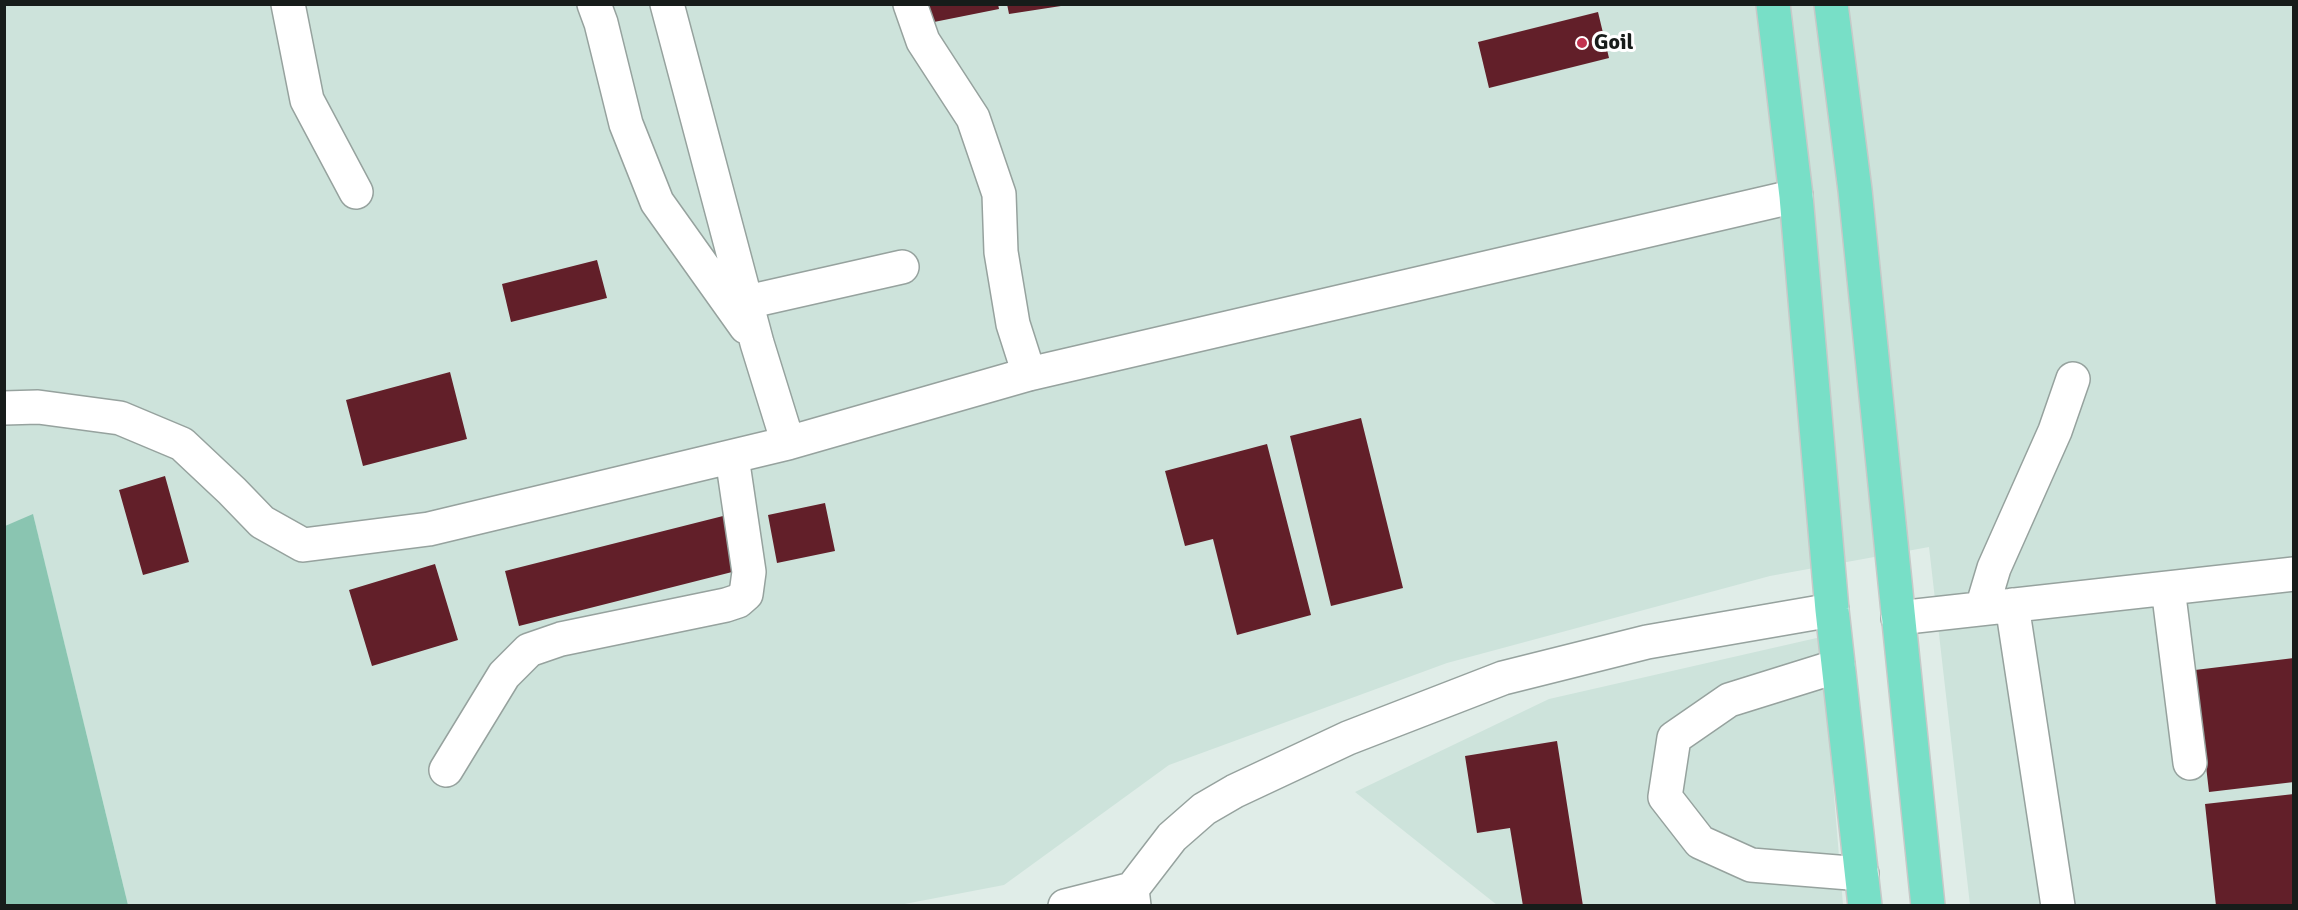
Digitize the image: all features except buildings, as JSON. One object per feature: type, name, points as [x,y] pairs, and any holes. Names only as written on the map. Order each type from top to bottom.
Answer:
[{"type":"main road","points":[[1773,4],[1796,196],[1832,610],[1863,890]]},
{"type":"main road","points":[[1831,4],[1855,189],[1928,906]]},
{"type":"street","points":[[288,4],[307,100],[356,192]]},
{"type":"street","points":[[594,4],[601,23],[626,124],[657,201],[757,343]]},
{"type":"street","points":[[667,4],[757,343],[788,443]]},
{"type":"street","points":[[910,4],[923,41],[973,118],[999,194],[1001,252],[1013,324],[1029,374]]},
{"type":"street","points":[[4,408],[38,407],[120,418],[182,444],[232,490],[262,522],[303,545],[429,529],[788,443],[1029,374],[1796,196]]},
{"type":"street","points":[[747,302],[902,267]]},
{"type":"street","points":[[2058,906],[1997,607],[1994,567],[2055,431],[2073,379]]},
{"type":"street","points":[[446,770],[504,675],[529,650],[561,639],[726,605],[738,601],[746,594],[749,573],[732,457]]},
{"type":"street","points":[[1898,618],[2294,574]]},
{"type":"street","points":[[2168,588],[2190,763]]},
{"type":"street","points":[[1065,906],[1133,897],[1172,837],[1204,809],[1234,791],[1348,738],[1503,678],[1647,642],[1832,610]]},
{"type":"street","points":[[1838,666],[1729,700],[1674,738],[1665,797],[1700,842],[1751,866],[1863,890]]},
{"type":"shaded area","points":[[5,5],[2293,5],[2293,905],[1970,905],[1929,547],[1770,576],[1447,663],[1169,765],[1004,885],[894,906],[128,905],[33,515],[5,526]]},
{"type":"shaded area","points":[[1821,637],[1843,905],[1497,905],[1355,792],[1549,699]]},
{"type":"green space","points":[[33,514],[128,905],[5,905],[5,526]]},
{"type":"place","name":"Goil","points":[[1582,43]]}]
